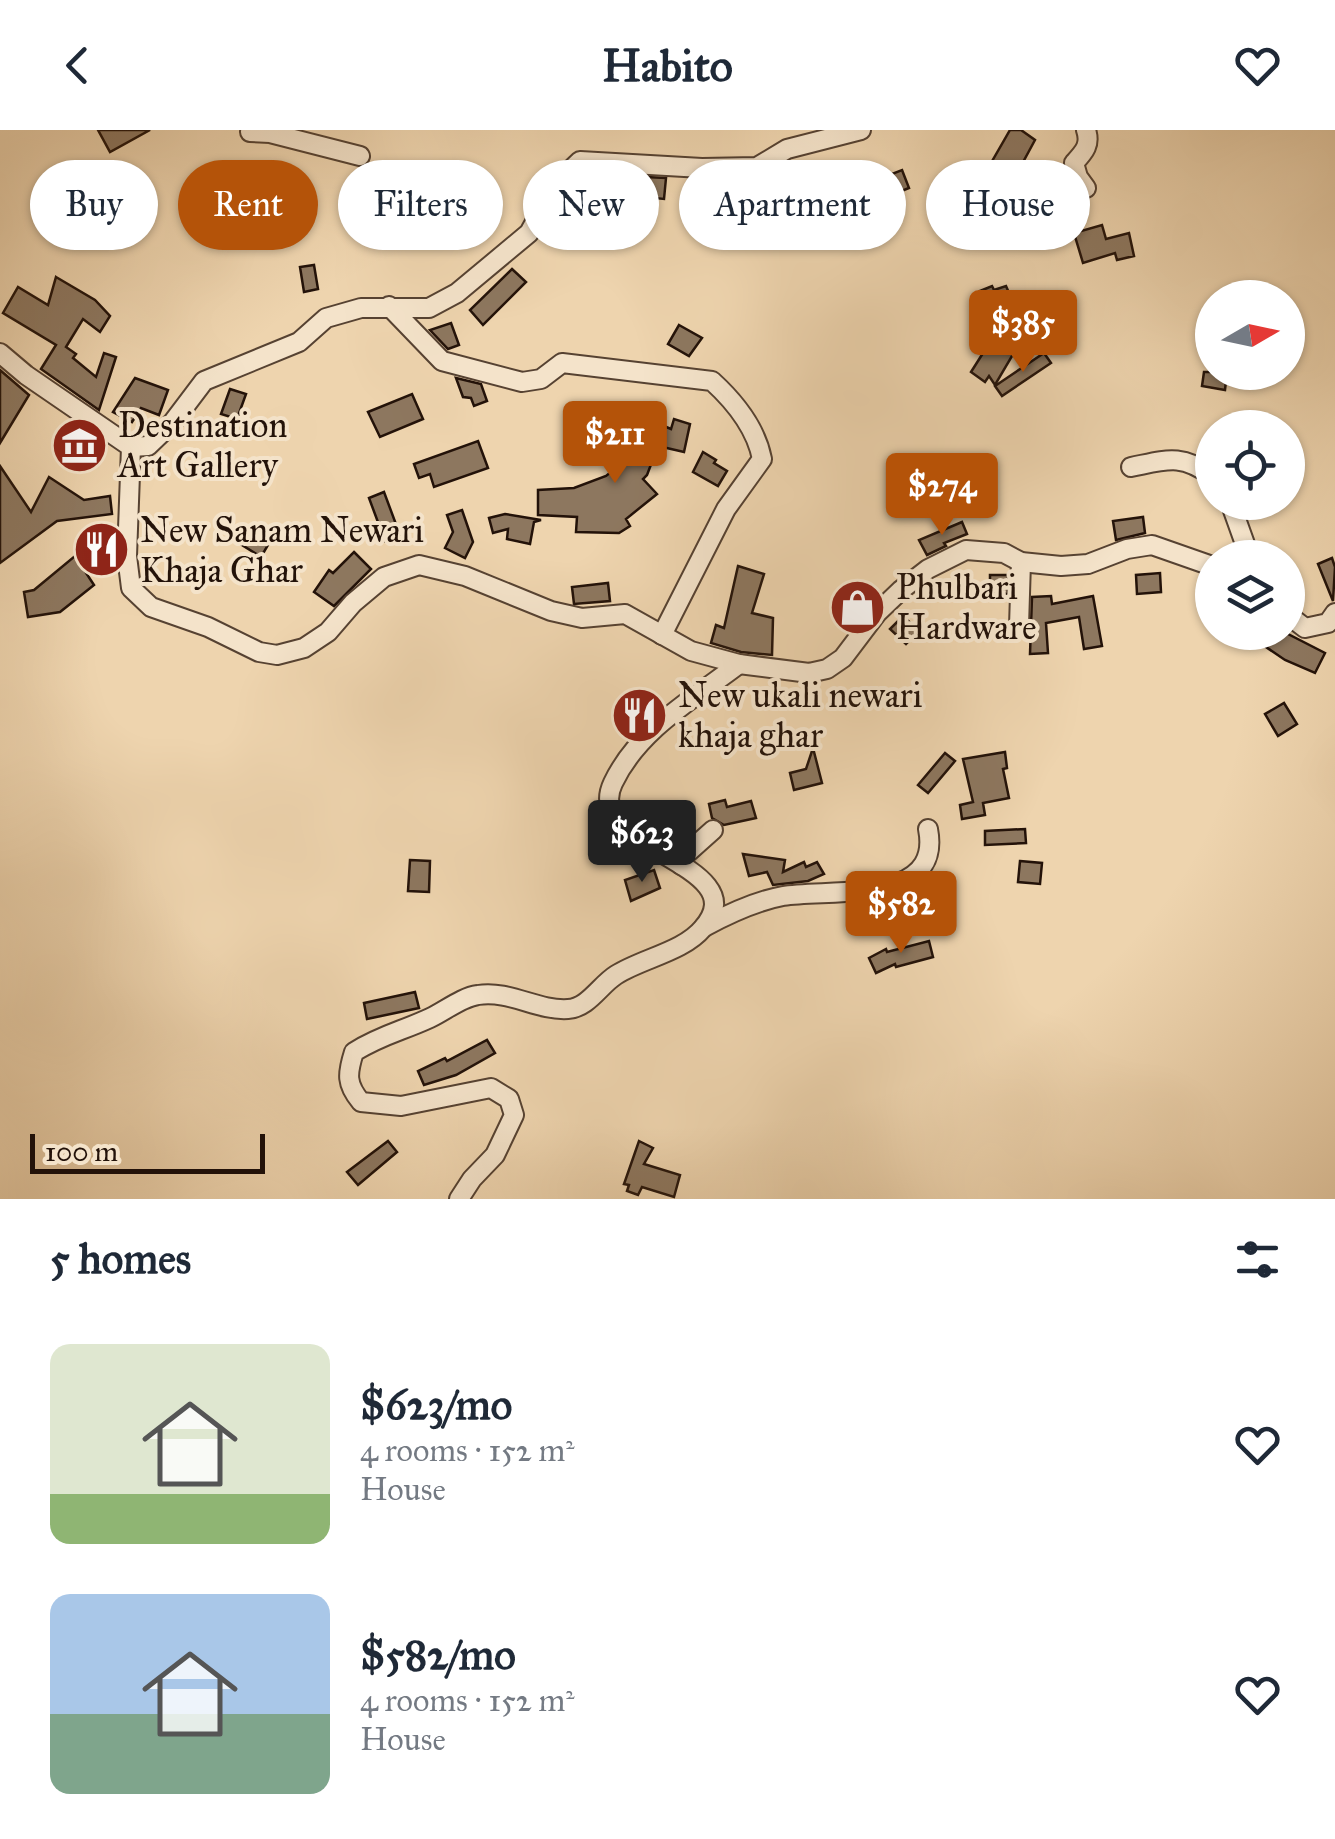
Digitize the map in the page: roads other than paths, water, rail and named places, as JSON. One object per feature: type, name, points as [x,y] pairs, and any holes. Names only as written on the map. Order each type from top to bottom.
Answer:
[{"type":"street","points":[[0,353],[131,446],[148,446],[173,422],[204,381],[299,342],[326,318],[361,308],[429,308],[457,293],[530,233],[556,184],[580,161],[757,167],[787,149],[861,130]]},
{"type":"street","points":[[1076,160],[1087,147],[1086,130]]},
{"type":"street","points":[[250,132],[360,156]]},
{"type":"street","points":[[388,306],[436,357],[522,382],[541,379],[562,363],[712,382],[725,392],[760,443],[762,458],[726,510],[662,635]]},
{"type":"street","points":[[131,446],[127,556],[131,588],[150,608],[208,626],[260,652],[276,654],[304,648],[328,632],[384,576],[419,565],[464,576],[551,611],[582,618],[625,614],[691,651],[738,664],[809,672],[827,669],[842,658],[877,613],[928,569],[966,550],[1004,553],[1021,562],[1061,566],[1088,564],[1127,549],[1152,545],[1195,560]]},
{"type":"street","points":[[1130,467],[1168,458],[1195,466]]},
{"type":"street","points":[[1019,626],[1021,562]]},
{"type":"street","points":[[1305,627],[1332,621]]},
{"type":"street","points":[[704,928],[714,904],[711,888],[701,876],[639,842],[616,814],[610,786],[636,746],[657,725],[738,664]]},
{"type":"street","points":[[681,865],[685,855],[713,830]]},
{"type":"street","points":[[459,1199],[495,1155],[514,1116],[509,1099],[491,1088],[402,1106],[361,1102],[351,1090],[347,1076],[354,1052],[380,1036],[429,1019],[475,994],[509,995],[569,1010],[588,1000],[614,976],[764,900],[852,892],[906,882],[927,862],[931,844],[928,830]]},
{"type":"place","name":"Destination Art Gallery","points":[[79,445]]},
{"type":"place","name":"New Sanam Newari Khaja Ghar","points":[[101,550]]},
{"type":"place","name":"Phulbari Hardware","points":[[857,607]]},
{"type":"place","name":"New ukali newari khaja ghar","points":[[639,715]]}]
